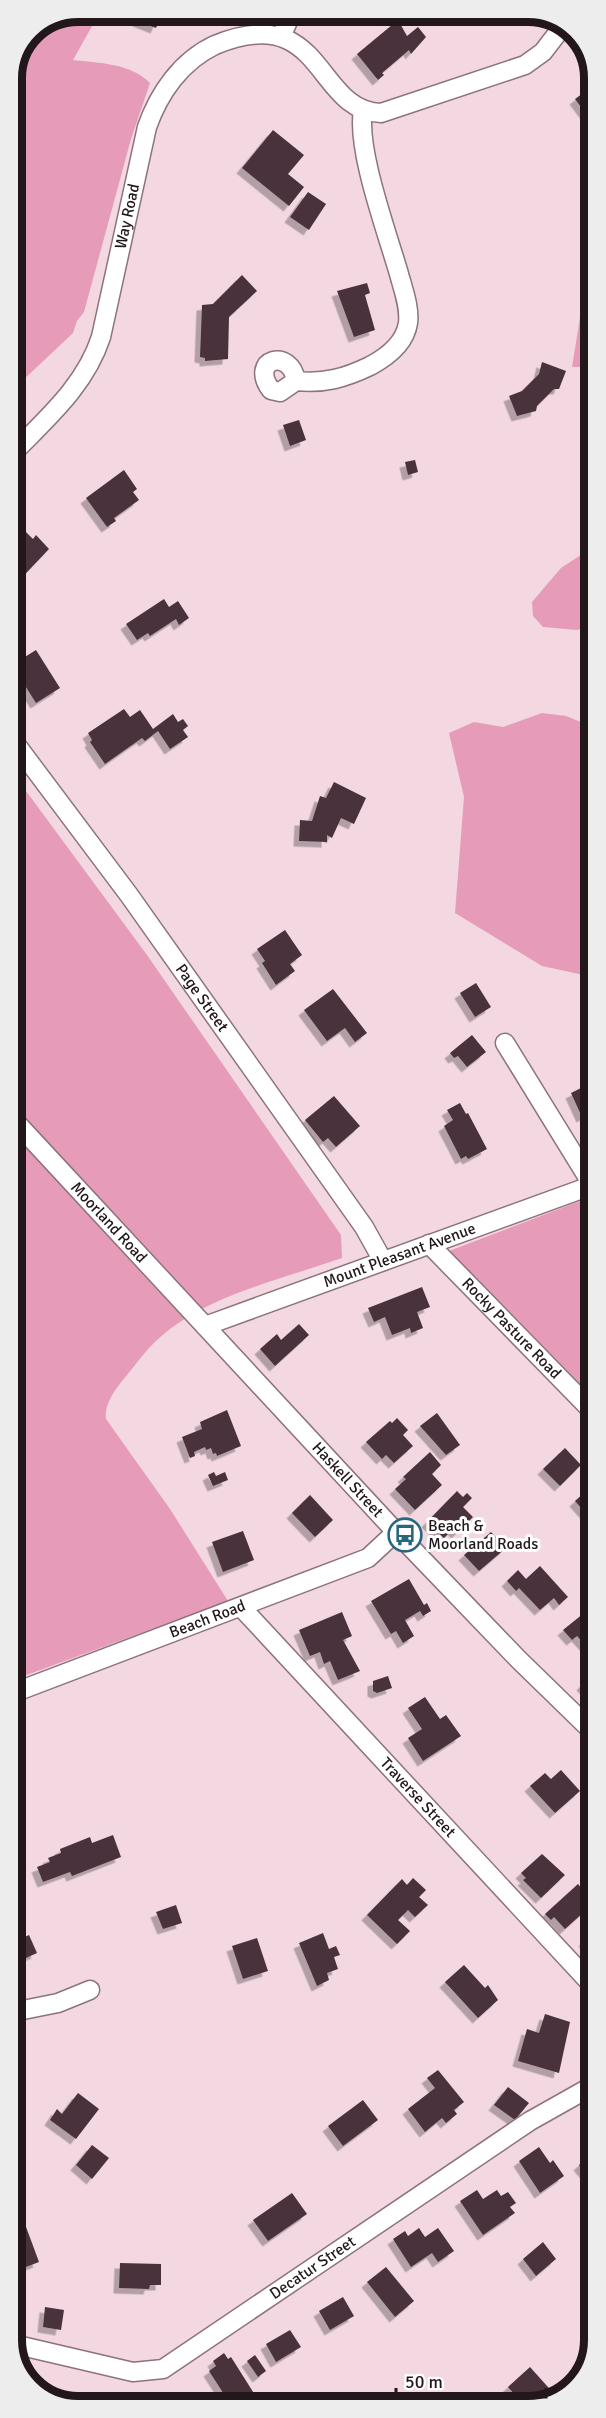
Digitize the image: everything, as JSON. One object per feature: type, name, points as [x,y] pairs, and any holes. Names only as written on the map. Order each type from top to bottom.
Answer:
[{"type":"street","points":[[282,35],[287,22]]},
{"type":"street","name":"Way Road","points":[[22,443],[70,393],[92,361],[101,337],[145,135],[161,95],[183,68],[210,47],[267,30],[282,35],[309,53],[351,102],[363,110]]},
{"type":"street","points":[[296,381],[325,382],[357,372],[389,354],[408,324],[405,296],[361,140],[363,110],[374,113],[391,111],[516,70],[543,52],[559,32]]},
{"type":"street","name":"Page Street","points":[[22,752],[135,903],[364,1227],[383,1261]]},
{"type":"street","points":[[504,1043],[584,1172]]},
{"type":"street","name":"Moorland Road","points":[[22,1129],[205,1326]]},
{"type":"street","name":"Mount Pleasant Avenue","points":[[205,1326],[584,1189]]},
{"type":"street","name":"Rocky Pasture Road","points":[[429,1244],[584,1403]]},
{"type":"street","name":"Haskell Street","points":[[205,1326],[396,1532],[518,1659],[584,1723]]},
{"type":"street","name":"Beach Road","points":[[22,1690],[368,1558],[396,1532]]},
{"type":"street","name":"Traverse Street","points":[[241,1607],[584,1976]]},
{"type":"street","points":[[22,2010],[58,2003],[90,1990]]},
{"type":"street","name":"Decatur Street","points":[[23,2346],[133,2372],[163,2369],[210,2340],[530,2121],[584,2091]]},
{"type":"shaded area","points":[[94,22],[73,60],[124,68],[142,76],[150,83],[131,139],[84,312],[77,321],[73,333],[22,381],[22,79],[24,68],[32,47],[47,32],[68,24]]},
{"type":"shaded area","points":[[584,293],[584,367],[572,367]]},
{"type":"shaded area","points":[[584,553],[584,628],[577,630],[543,627],[533,616],[532,602],[561,568]]},
{"type":"shaded area","points":[[542,713],[566,716],[584,723],[584,975],[542,966],[455,913],[464,797],[449,733],[474,722],[503,727]]},
{"type":"shaded area","points":[[22,786],[147,955],[341,1235],[342,1258],[245,1290],[198,1311],[176,1324],[145,1352],[115,1390],[107,1407],[106,1419],[170,1509],[228,1601],[22,1677]]},
{"type":"shaded area","points":[[584,1199],[584,1392],[449,1251]]},
{"type":"building","points":[[141,22],[159,22],[156,28]]},
{"type":"building","points":[[395,23],[400,23],[407,36],[418,27],[426,37],[411,54],[409,50],[382,73],[384,75],[378,80],[357,54]]},
{"type":"building","points":[[584,92],[584,111],[575,99]]},
{"type":"building","points":[[273,130],[304,155],[288,174],[304,187],[289,206],[242,168]]},
{"type":"building","points":[[308,192],[326,204],[309,230],[290,217]]},
{"type":"building","points":[[242,275],[257,291],[229,317],[228,359],[205,361],[205,358],[200,357],[202,305],[213,304]]},
{"type":"building","points":[[367,283],[370,293],[365,295],[375,330],[354,337],[337,291]]},
{"type":"building","points":[[542,362],[566,371],[559,389],[554,389],[537,406],[536,411],[517,416],[509,396],[522,391],[539,374]]},
{"type":"building","points":[[299,420],[306,440],[290,446],[283,425]]},
{"type":"building","points":[[415,460],[418,472],[408,475],[405,462]]},
{"type":"building","points":[[124,470],[137,489],[133,492],[139,500],[114,518],[116,521],[107,527],[86,498]]},
{"type":"building","points":[[22,528],[33,539],[36,535],[49,549],[22,577]]},
{"type":"building","points":[[164,599],[169,607],[178,601],[189,618],[179,625],[176,619],[150,636],[148,633],[137,640],[126,624]]},
{"type":"building","points":[[36,650],[60,688],[36,703],[22,681],[22,659]]},
{"type":"building","points":[[124,709],[130,717],[140,710],[153,729],[173,714],[178,722],[183,719],[188,726],[183,730],[188,737],[170,749],[158,731],[145,741],[142,738],[105,764],[90,742],[92,740],[88,733]]},
{"type":"building","points":[[334,782],[366,798],[354,824],[341,818],[332,838],[327,835],[327,842],[299,841],[300,820],[312,821],[320,796],[326,798]]},
{"type":"building","points":[[285,930],[302,955],[290,964],[295,971],[276,985],[262,963],[265,961],[257,949]]},
{"type":"building","points":[[476,983],[491,1007],[475,1017],[460,993]]},
{"type":"building","points":[[333,989],[367,1033],[355,1042],[345,1028],[327,1041],[304,1010]]},
{"type":"building","points":[[472,1035],[486,1052],[467,1067],[458,1056],[454,1058],[450,1053]]},
{"type":"building","points":[[584,1086],[584,1116],[582,1117],[571,1093]]},
{"type":"building","points":[[334,1096],[360,1126],[336,1147],[328,1138],[323,1142],[305,1120]]},
{"type":"building","points":[[460,1103],[466,1114],[468,1113],[487,1149],[468,1159],[466,1156],[461,1159],[444,1126],[453,1120],[447,1110]]},
{"type":"building","points":[[422,1287],[430,1307],[417,1312],[423,1328],[411,1333],[410,1328],[392,1335],[385,1317],[374,1322],[368,1308]]},
{"type":"building","points":[[299,1324],[309,1335],[275,1366],[260,1349],[277,1334],[281,1340]]},
{"type":"building","points":[[227,1410],[241,1446],[217,1456],[216,1453],[213,1454],[211,1448],[206,1450],[205,1447],[194,1452],[195,1456],[190,1458],[182,1437],[202,1429],[200,1422]]},
{"type":"building","points":[[437,1413],[460,1445],[446,1455],[420,1426]]},
{"type":"building","points":[[397,1418],[408,1430],[403,1435],[413,1446],[394,1463],[386,1455],[382,1459],[366,1442],[390,1421],[392,1423]]},
{"type":"building","points":[[565,1448],[581,1465],[560,1486],[543,1469]]},
{"type":"building","points":[[430,1452],[441,1465],[432,1474],[442,1485],[415,1510],[395,1489],[406,1479],[403,1477]]},
{"type":"building","points":[[214,1472],[216,1476],[225,1472],[228,1480],[213,1486],[208,1475]]},
{"type":"building","points":[[457,1491],[463,1497],[467,1493],[472,1498],[463,1507],[473,1517],[457,1533],[453,1529],[444,1538],[427,1522]]},
{"type":"building","points":[[584,1493],[584,1511],[575,1501]]},
{"type":"building","points":[[310,1495],[333,1520],[315,1537],[292,1513]]},
{"type":"building","points":[[243,1531],[254,1560],[223,1572],[212,1542]]},
{"type":"building","points":[[491,1532],[506,1548],[479,1571],[464,1555]]},
{"type":"building","points":[[540,1566],[568,1597],[559,1605],[554,1598],[540,1610],[519,1588],[516,1591],[507,1581],[518,1570],[526,1579]]},
{"type":"building","points":[[409,1579],[424,1605],[427,1603],[431,1611],[423,1616],[420,1611],[405,1620],[414,1636],[403,1643],[396,1631],[391,1634],[371,1601]]},
{"type":"building","points":[[342,1612],[352,1636],[343,1640],[360,1671],[338,1680],[330,1661],[324,1664],[320,1652],[310,1656],[299,1630]]},
{"type":"building","points":[[584,1613],[584,1644],[577,1636],[572,1640],[563,1630]]},
{"type":"building","points":[[388,1676],[392,1688],[377,1693],[373,1691],[373,1681]]},
{"type":"building","points":[[425,1697],[440,1719],[446,1715],[461,1736],[423,1761],[408,1738],[422,1729],[408,1708]]},
{"type":"building","points":[[561,1770],[580,1791],[555,1813],[530,1786],[545,1773],[551,1779]]},
{"type":"building","points":[[113,1835],[121,1857],[72,1876],[70,1872],[43,1882],[37,1867],[50,1862],[48,1858],[61,1853],[60,1849],[90,1837],[92,1843]]},
{"type":"building","points":[[542,1854],[565,1875],[541,1898],[523,1880],[526,1878],[521,1873]]},
{"type":"building","points":[[413,1878],[426,1890],[419,1897],[428,1905],[415,1917],[408,1910],[398,1920],[410,1931],[397,1944],[367,1915],[402,1879],[407,1885]]},
{"type":"building","points":[[578,1884],[584,1891],[584,1912],[565,1929],[554,1917],[551,1920],[545,1914]]},
{"type":"building","points":[[176,1905],[182,1923],[163,1929],[156,1912]]},
{"type":"building","points":[[323,1933],[329,1949],[336,1946],[340,1955],[334,1957],[338,1969],[327,1973],[329,1980],[317,1986],[299,1943]]},
{"type":"building","points":[[29,1935],[37,1953],[26,1958],[22,1949],[22,1938]]},
{"type":"building","points":[[257,1938],[268,1971],[243,1979],[232,1946]]},
{"type":"building","points":[[464,1965],[485,1988],[488,1985],[498,2000],[478,2018],[445,1982]]},
{"type":"building","points":[[545,2014],[570,2022],[559,2073],[518,2061],[527,2029],[539,2033]]},
{"type":"building","points":[[438,2070],[464,2102],[454,2110],[457,2114],[446,2123],[442,2118],[425,2132],[408,2109],[435,2088],[427,2078]]},
{"type":"building","points":[[508,2087],[529,2103],[515,2120],[494,2105]]},
{"type":"building","points":[[78,2093],[99,2109],[76,2139],[50,2120],[57,2109],[62,2114]]},
{"type":"building","points":[[363,2100],[378,2120],[343,2146],[328,2126]]},
{"type":"building","points":[[92,2145],[109,2158],[92,2179],[76,2165]]},
{"type":"building","points":[[539,2147],[550,2163],[553,2160],[564,2176],[540,2193],[519,2161]]},
{"type":"building","points":[[584,2161],[584,2171],[579,2165]]},
{"type":"building","points":[[477,2190],[483,2199],[497,2190],[501,2196],[508,2192],[516,2203],[510,2207],[515,2213],[483,2235],[460,2201]]},
{"type":"building","points":[[292,2193],[307,2214],[268,2241],[253,2220]]},
{"type":"building","points":[[22,2216],[39,2262],[22,2268]]},
{"type":"building","points":[[419,2228],[425,2237],[438,2228],[454,2251],[438,2262],[432,2253],[411,2267],[393,2239],[405,2231],[408,2236]]},
{"type":"building","points":[[543,2242],[556,2259],[536,2276],[523,2259]]},
{"type":"building","points":[[120,2263],[161,2264],[161,2285],[150,2285],[149,2289],[119,2288]]},
{"type":"building","points":[[386,2267],[414,2301],[395,2317],[367,2282]]},
{"type":"building","points":[[343,2297],[354,2316],[330,2330],[319,2311]]},
{"type":"building","points":[[45,2307],[64,2310],[61,2330],[43,2327]]},
{"type":"building","points":[[290,2330],[301,2347],[276,2362],[266,2344]]},
{"type":"building","points":[[224,2353],[228,2359],[231,2357],[255,2395],[225,2395],[209,2371],[216,2366],[213,2361]]},
{"type":"building","points":[[255,2355],[266,2371],[258,2377],[247,2361]]},
{"type":"building","points":[[530,2367],[551,2390],[527,2396],[516,2396],[508,2387]]},
{"type":"place","name":"Beach & Moorland Roads","points":[[405,1535]]}]
